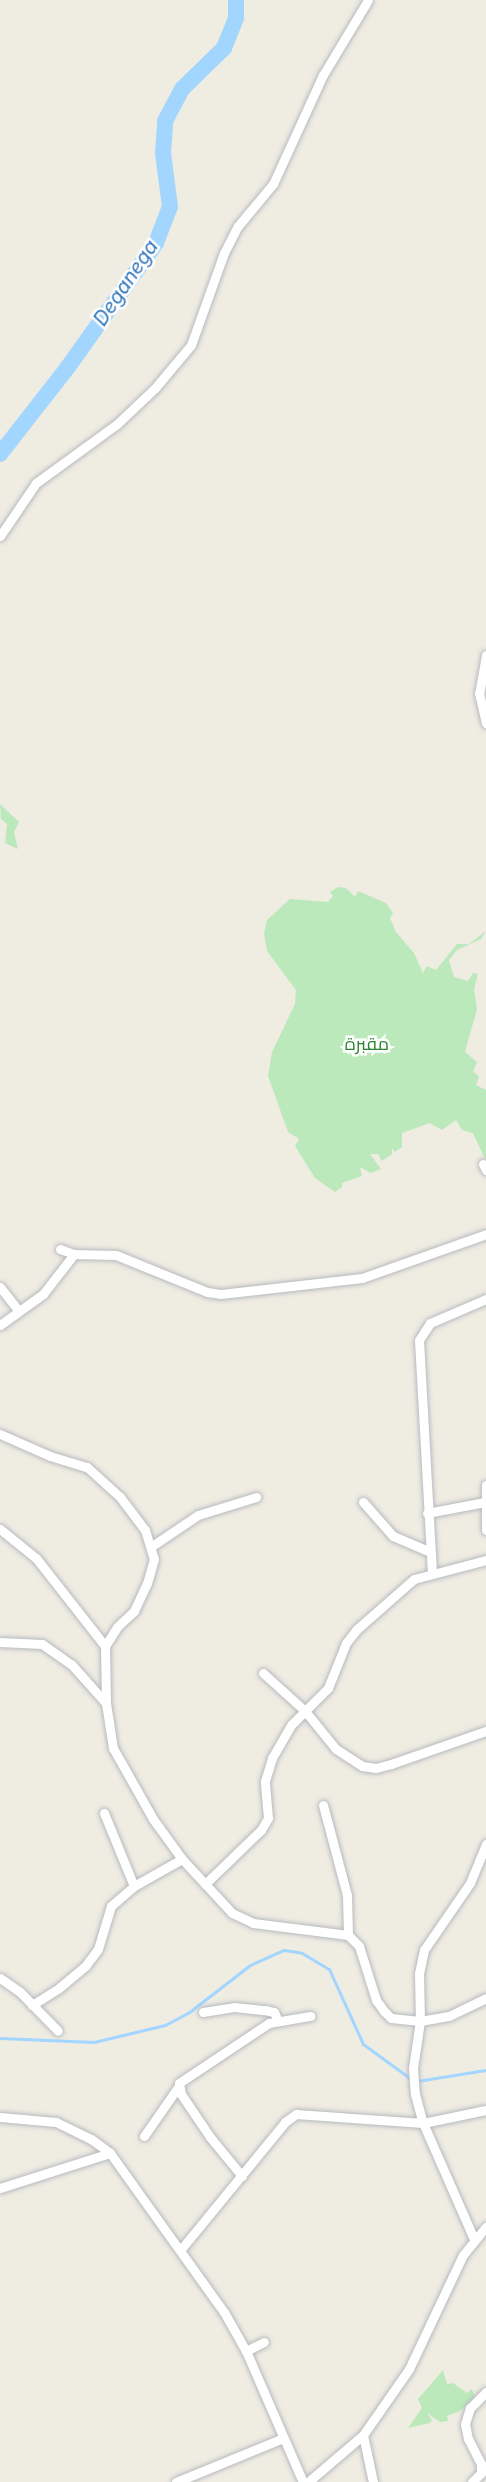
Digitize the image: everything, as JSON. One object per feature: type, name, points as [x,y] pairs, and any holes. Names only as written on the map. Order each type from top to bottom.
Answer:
[{"type":"street","points":[[0,536],[36,483],[117,424],[155,388],[191,345],[224,253],[238,226],[273,184],[322,75],[368,0]]},
{"type":"street","points":[[486,655],[479,693],[486,723]]},
{"type":"street","points":[[60,1249],[74,1254],[116,1255],[207,1292],[221,1294],[362,1278],[486,1234]]},
{"type":"street","points":[[0,1325],[43,1294],[74,1254]]},
{"type":"street","points":[[0,1287],[18,1310]]},
{"type":"street","points":[[432,1574],[418,1340],[430,1323],[486,1299]]},
{"type":"street","points":[[0,1434],[50,1456],[87,1467],[120,1497],[152,1546],[154,1559],[147,1583],[134,1611],[113,1631],[105,1646],[106,1703],[113,1748],[153,1819],[182,1859],[232,1913],[253,1923],[348,1935],[359,1946],[376,2000],[391,2018],[420,2021],[449,2016],[486,1998]]},
{"type":"street","points":[[486,1485],[486,1530]]},
{"type":"street","points":[[152,1546],[198,1515],[256,1497]]},
{"type":"street","points":[[363,1502],[393,1536],[429,1551]]},
{"type":"street","points":[[427,1513],[485,1502]]},
{"type":"street","points":[[0,1529],[36,1558],[105,1646]]},
{"type":"street","points":[[205,1884],[261,1830],[268,1818],[266,1781],[272,1758],[304,1711],[328,1688],[346,1643],[356,1630],[405,1584],[432,1574],[486,1560]]},
{"type":"street","points":[[0,1642],[42,1644],[71,1664],[106,1703]]},
{"type":"street","points":[[263,1673],[304,1711],[336,1749],[362,1766],[376,1768],[465,1741],[486,1731]]},
{"type":"street","points":[[322,1805],[347,1895],[348,1935]]},
{"type":"street","points":[[104,1813],[134,1886]]},
{"type":"street","points":[[474,2239],[423,2123],[413,2068],[420,2021],[418,1973],[424,1950],[470,1883],[486,1844]]},
{"type":"street","points":[[32,2005],[59,1988],[86,1965],[98,1949],[111,1906],[134,1886],[182,1859]]},
{"type":"street","points":[[0,1978],[58,2031]]},
{"type":"street","points":[[202,2012],[234,2007],[265,2010],[274,2012],[278,2021]]},
{"type":"street","points":[[144,2136],[189,2073],[250,2033],[278,2021],[310,2016]]},
{"type":"street","points":[[178,2087],[210,2137],[242,2175]]},
{"type":"street","points":[[182,2248],[285,2122],[296,2114],[423,2123],[486,2110]]},
{"type":"street","points":[[0,2117],[56,2122],[91,2139],[110,2153],[182,2248],[246,2351],[281,2439],[303,2482]]},
{"type":"street","points":[[0,2188],[110,2153]]},
{"type":"street","points":[[308,2482],[363,2435],[409,2369],[474,2239],[486,2227]]},
{"type":"street","points":[[246,2351],[264,2342]]},
{"type":"street","points":[[472,2482],[481,2473],[481,2464],[468,2439],[465,2424],[470,2408],[486,2392]]},
{"type":"street","points":[[363,2435],[373,2482]]},
{"type":"street","points":[[176,2482],[281,2439]]},
{"type":"green space","points":[[0,804],[19,822],[14,832],[18,849],[5,843],[7,824],[1,819]]},
{"type":"green space","name":"مقبرة","points":[[338,887],[346,888],[355,897],[358,891],[386,903],[393,913],[390,918],[396,932],[414,953],[423,973],[427,966],[436,970],[457,944],[469,944],[486,931],[481,939],[457,950],[449,960],[454,977],[468,981],[473,973],[478,974],[474,989],[477,1009],[465,1052],[477,1062],[473,1072],[479,1076],[476,1085],[486,1090],[486,1161],[473,1133],[462,1130],[456,1120],[442,1130],[430,1123],[402,1133],[402,1147],[395,1152],[392,1148],[392,1154],[382,1161],[378,1154],[370,1154],[381,1169],[371,1173],[360,1167],[362,1176],[342,1183],[342,1187],[335,1192],[315,1178],[295,1146],[299,1139],[288,1132],[268,1076],[272,1052],[295,1004],[296,990],[267,951],[264,933],[267,920],[290,899],[328,902],[333,896],[330,892]]},
{"type":"green space","points":[[443,2370],[447,2384],[453,2383],[467,2393],[472,2389],[475,2397],[460,2411],[447,2416],[448,2421],[440,2422],[427,2413],[432,2420],[430,2423],[408,2428],[422,2408],[418,2399]]},
{"type":"waterway","name":"Deganega","points":[[0,454],[68,367],[156,243],[170,207],[163,153],[165,121],[182,89],[224,48],[236,18],[236,0]]},
{"type":"waterway","points":[[0,2038],[94,2042],[165,2025],[188,2013],[250,1965],[284,1950],[302,1953],[329,1969],[363,2044],[411,2079]]},
{"type":"waterway","points":[[417,2081],[486,2070]]}]
